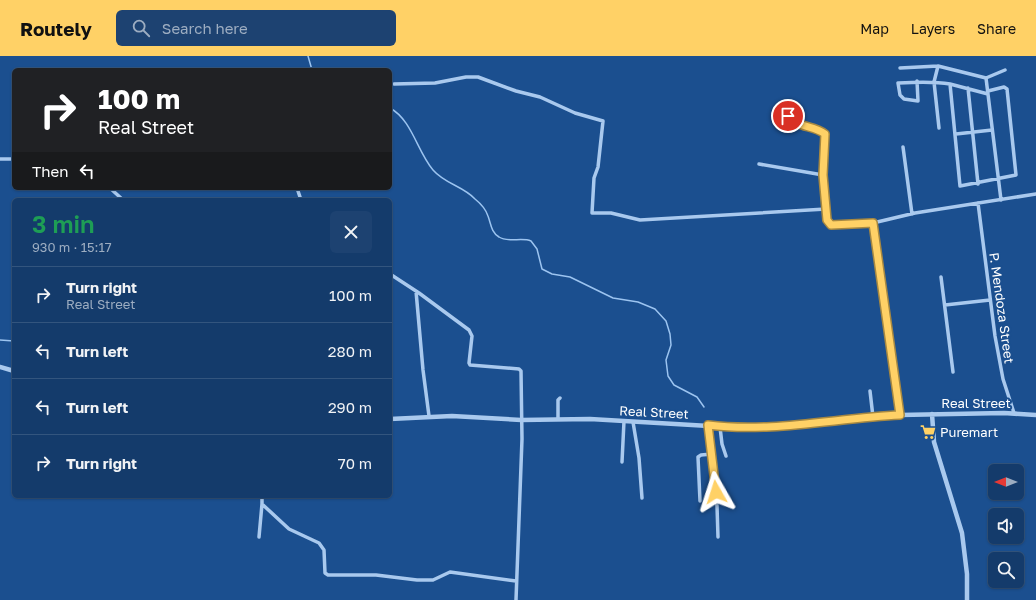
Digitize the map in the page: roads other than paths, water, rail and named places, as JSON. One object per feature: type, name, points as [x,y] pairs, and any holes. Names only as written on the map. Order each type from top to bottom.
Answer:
[{"type":"street","points":[[938,66],[934,82],[939,128]]},
{"type":"street","points":[[900,68],[938,66],[986,78],[1005,70]]},
{"type":"street","points":[[394,84],[435,83],[466,77],[478,78],[516,91],[540,97],[575,113],[603,121],[598,167],[594,178],[592,213],[612,213],[640,220],[826,209]]},
{"type":"street","points":[[986,78],[997,179],[1001,200]]},
{"type":"street","points":[[917,82],[918,102],[904,100],[900,95],[898,83],[917,82],[934,82],[950,84],[988,92],[1004,87],[1007,89],[1016,175],[978,184],[960,186],[950,84]]},
{"type":"street","points":[[968,88],[974,132],[978,184]]},
{"type":"street","points":[[787,109],[788,116],[792,121],[825,134],[823,175],[827,220],[831,225],[873,223],[912,214],[1036,194]]},
{"type":"street","points":[[956,134],[992,130]]},
{"type":"street","points":[[903,147],[912,214]]},
{"type":"street","points":[[0,159],[12,159]]},
{"type":"street","points":[[760,164],[823,175]]},
{"type":"street","points":[[112,190],[121,198]]},
{"type":"street","name":"P. Mendoza Street","points":[[978,203],[990,300],[1003,379],[1014,413]]},
{"type":"street","points":[[873,223],[900,415]]},
{"type":"street","points":[[392,275],[416,291],[472,334],[470,365],[521,370],[522,445],[516,600]]},
{"type":"street","points":[[941,277],[953,372]]},
{"type":"street","points":[[416,291],[422,370],[429,416]]},
{"type":"street","points":[[944,305],[990,300]]},
{"type":"street","points":[[0,367],[12,370]]},
{"type":"street","points":[[870,391],[873,417]]},
{"type":"street","points":[[558,419],[558,400],[560,398]]},
{"type":"street","name":"Real Street","points":[[392,419],[429,416],[521,420],[558,419],[762,428],[900,415],[1014,413],[1036,415]]},
{"type":"street","points":[[932,414],[934,442],[962,533],[967,574],[967,600]]},
{"type":"street","points":[[622,462],[624,421]]},
{"type":"street","points":[[633,422],[639,458],[642,498]]},
{"type":"street","points":[[708,425],[717,506],[718,537]]},
{"type":"street","points":[[720,427],[722,444],[726,456]]},
{"type":"street","points":[[700,500],[698,457],[701,455],[712,454]]},
{"type":"street","points":[[259,537],[262,498]]},
{"type":"street","points":[[262,504],[289,529],[319,543],[324,550],[325,573],[328,575],[376,575],[417,580],[433,580],[450,572],[516,581]]},
{"type":"waterway","points":[[308,56],[311,68]]},
{"type":"waterway","points":[[392,109],[398,113],[404,120],[433,170],[443,179],[465,191],[479,202],[487,214],[496,235],[507,240],[531,241],[537,249],[542,269],[552,274],[570,277],[613,298],[638,302],[655,309],[666,321],[670,334],[671,345],[666,360],[668,376],[674,385],[697,397],[704,407]]},
{"type":"waterway","points":[[0,340],[12,341]]},
{"type":"place","name":"Puremart","points":[[928,432]]}]
